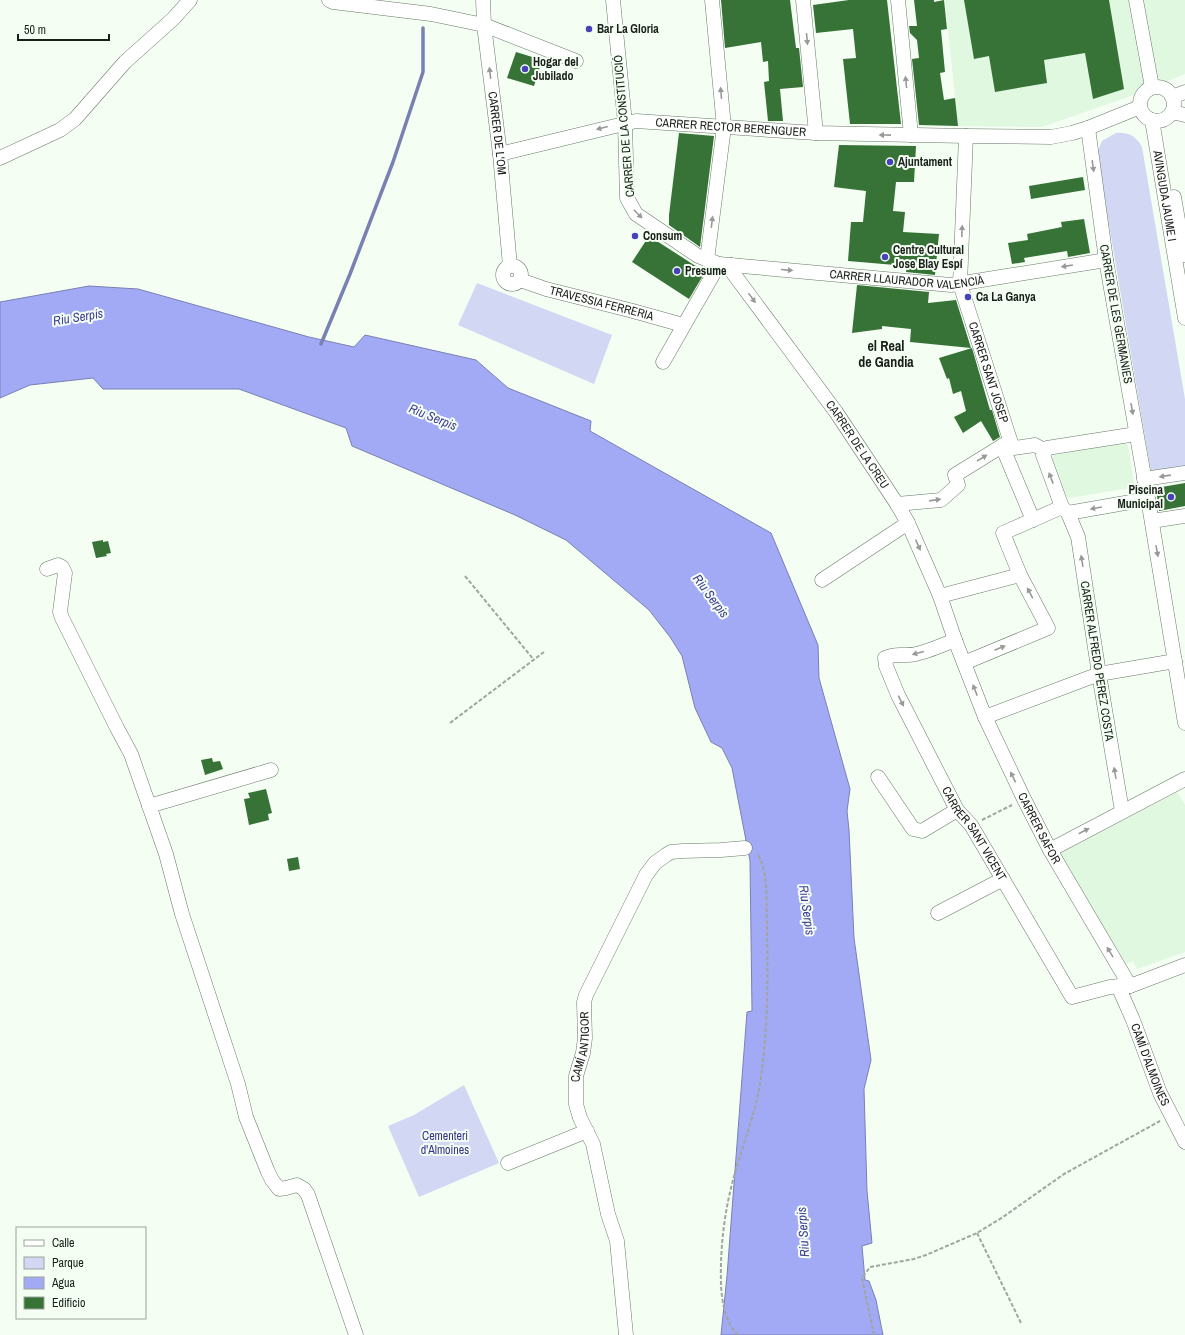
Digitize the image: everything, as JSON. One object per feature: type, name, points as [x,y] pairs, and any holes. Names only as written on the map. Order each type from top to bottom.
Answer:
[{"type":"street","points":[[0,158],[68,125],[125,62],[173,19],[190,0]]},
{"type":"street","points":[[329,0],[333,2],[431,14],[484,25],[576,61]]},
{"type":"street","name":"CARRER DE L'OM","points":[[483,0],[484,25],[500,154],[510,266],[517,267],[522,273],[520,280]]},
{"type":"street","name":"CARRER DE LA CONSTITUCIÓ","points":[[613,0],[625,122],[627,198],[636,214],[698,256],[719,263]]},
{"type":"street","points":[[663,362],[719,263],[724,127],[712,0]]},
{"type":"street","points":[[803,0],[816,133]]},
{"type":"street","points":[[898,0],[911,135]]},
{"type":"street","points":[[1136,0],[1152,87]]},
{"type":"street","points":[[1152,87],[1161,87],[1169,92],[1179,94],[1167,117],[1144,115],[1140,107],[1143,93],[1152,87]]},
{"type":"street","name":"CARRER RECTOR BERENGUER","points":[[500,154],[625,122],[636,121],[816,133],[1051,137],[1088,128],[1140,107]]},
{"type":"street","name":"AVINGUDA JAUME I","points":[[1167,117],[1183,229],[1185,261]]},
{"type":"street","name":"AVINGUDA JAUME I","points":[[1167,117],[1185,318]]},
{"type":"street","name":"CARRER DE LES GERMANIES","points":[[1088,128],[1106,260],[1176,661],[1185,723]]},
{"type":"street","name":"CARRER SANT JOSEP","points":[[966,136],[960,284],[1006,443],[1033,520]]},
{"type":"street","name":"CARRER LLAURADOR VALENCIÀ","points":[[719,263],[951,285],[1106,260]]},
{"type":"street","name":"CARRER DE LA CREU","points":[[719,263],[734,273],[836,412],[897,504],[908,523],[940,596],[964,663]]},
{"type":"street","name":"TRAVESSIA FERRERIA","points":[[520,280],[546,289],[683,325]]},
{"type":"street","points":[[897,504],[941,500],[958,485],[955,475],[1006,443],[1014,448],[1035,445],[1044,450],[1047,448],[1136,434]]},
{"type":"street","name":"CARRER ALFREDO PEREZ COSTA","points":[[1044,450],[1043,455],[1065,510],[1078,537],[1122,811]]},
{"type":"street","points":[[1144,479],[1185,473]]},
{"type":"street","points":[[964,663],[1048,628],[1020,575],[1003,533],[1033,520],[1065,510],[1148,499]]},
{"type":"street","points":[[1152,521],[1185,516]]},
{"type":"street","points":[[822,580],[908,523]]},
{"type":"street","points":[[47,569],[58,565],[64,570],[65,573],[60,612],[62,618],[131,754],[166,854],[182,914],[236,1076],[246,1117],[268,1172],[279,1189],[297,1185],[304,1189],[308,1195],[356,1335]]},
{"type":"street","points":[[940,596],[1020,575]]},
{"type":"street","name":"CARRER SANT VICENT","points":[[955,640],[917,654],[906,656],[898,654],[886,658],[886,666],[898,695],[957,810],[971,825],[1072,997],[1110,987],[1124,986]]},
{"type":"street","points":[[985,717],[1099,674],[1176,661]]},
{"type":"street","name":"CARRER SAFOR","points":[[964,663],[985,717],[1024,799],[1124,986]]},
{"type":"street","points":[[149,806],[271,770]]},
{"type":"street","points":[[878,777],[913,829],[922,831],[957,810]]},
{"type":"street","points":[[1050,850],[1185,779]]},
{"type":"street","name":"CAMÍ ANTIGOR","points":[[626,1335],[617,1241],[608,1214],[593,1144],[580,1118],[575,1096],[576,1076],[583,1053],[585,1038],[584,1002],[646,875],[656,863],[671,852],[745,848]]},
{"type":"street","points":[[938,914],[1003,879]]},
{"type":"street","points":[[1124,986],[1185,965]]},
{"type":"street","name":"CAMÍ D'ALMOINES","points":[[1124,986],[1133,1020],[1160,1093],[1185,1142]]},
{"type":"street","points":[[508,1163],[587,1131]]},
{"type":"path","points":[[465,576],[534,660]]},
{"type":"path","points":[[450,723],[544,652]]},
{"type":"path","points":[[971,825],[1024,799]]},
{"type":"path","points":[[738,1335],[734,1331],[725,1314],[722,1294],[720,1266],[723,1230],[733,1180],[759,1091],[767,1003],[766,898],[764,869],[760,858],[754,850],[751,847],[745,848]]},
{"type":"path","points":[[874,1335],[862,1278],[864,1273],[870,1267],[914,1259],[976,1233],[1003,1217],[1064,1174],[1171,1115]]},
{"type":"path","points":[[976,1233],[1021,1323]]},
{"type":"shaded area","points":[[945,0],[1185,0],[1185,74],[1134,95],[1042,127],[958,126]]},
{"type":"shaded area","points":[[1124,443],[1128,445],[1134,483],[1130,488],[1069,498],[1064,495],[1050,460],[1054,455]]},
{"type":"shaded area","points":[[1177,792],[1185,805],[1185,952],[1137,969],[1133,961],[1126,964],[1057,855]]},
{"type":"green space","points":[[1116,133],[1124,133],[1134,137],[1142,147],[1185,399],[1185,466],[1151,472],[1097,154],[1102,141]]},
{"type":"green space","points":[[477,283],[612,335],[594,384],[458,325]]},
{"type":"green space","name":"Cementeri d'Almoines","points":[[464,1085],[499,1163],[419,1197],[388,1126],[414,1115]]},
{"type":"water","name":"Riu Serpis","points":[[89,286],[138,289],[309,337],[354,347],[365,335],[476,360],[508,388],[591,421],[590,431],[771,533],[818,645],[819,678],[850,789],[847,811],[854,938],[871,1060],[864,1089],[867,1191],[872,1243],[862,1246],[865,1280],[869,1281],[876,1300],[883,1335],[721,1335],[727,1276],[747,1012],[752,1011],[750,861],[732,768],[722,748],[711,742],[695,708],[682,656],[670,637],[649,610],[566,540],[515,515],[352,446],[346,428],[239,389],[103,389],[93,378],[30,385],[0,398],[0,302]]},
{"type":"building","points":[[721,0],[790,0],[796,48],[799,48],[803,87],[780,89],[783,121],[768,121],[764,82],[769,81],[768,61],[763,62],[761,42],[725,48]]},
{"type":"building","points":[[849,0],[887,0],[901,124],[850,124],[843,59],[856,58],[853,29],[816,33],[813,5]]},
{"type":"building","points":[[914,0],[934,0],[934,2],[944,0],[947,29],[941,30],[945,72],[940,73],[944,100],[955,98],[958,126],[919,125],[912,59],[919,58],[917,40],[910,33],[909,26],[917,26]]},
{"type":"building","points":[[964,0],[1109,0],[1124,89],[1093,99],[1085,53],[1044,60],[1047,83],[995,92],[989,56],[974,59]]},
{"type":"building","name":"Hogar del Jubilado","points":[[516,52],[542,60],[534,86],[507,78]]},
{"type":"building","points":[[679,133],[714,136],[700,247],[669,225]]},
{"type":"building","points":[[839,145],[916,146],[914,182],[896,182],[893,211],[905,212],[903,232],[939,234],[935,275],[906,272],[907,266],[848,261],[851,222],[863,222],[866,191],[834,187]]},
{"type":"building","points":[[1083,177],[1085,190],[1031,199],[1029,186]]},
{"type":"building","points":[[1084,219],[1090,253],[1068,257],[1067,251],[1024,258],[1025,262],[1012,264],[1008,243],[1028,240],[1027,234],[1062,227],[1061,222]]},
{"type":"building","points":[[649,236],[705,272],[689,299],[632,262]]},
{"type":"building","points":[[857,285],[929,292],[928,303],[956,300],[971,348],[910,342],[911,329],[882,326],[882,329],[852,333]]},
{"type":"building","points":[[972,348],[990,410],[992,410],[1000,437],[993,441],[981,421],[963,433],[954,417],[966,411],[961,391],[953,394],[949,378],[947,379],[939,358]]},
{"type":"building","name":"Piscina Municipal","points":[[1185,483],[1185,506],[1159,511],[1156,488]]},
{"type":"building","points":[[103,540],[103,542],[108,541],[111,553],[106,554],[107,556],[96,558],[92,542]]},
{"type":"building","points":[[212,758],[213,762],[220,761],[223,769],[205,775],[201,760]]},
{"type":"building","points":[[266,789],[272,813],[268,814],[269,820],[249,825],[244,799],[250,798],[248,793]]},
{"type":"building","points":[[298,857],[300,869],[289,871],[287,859]]},
{"type":"waterway","points":[[321,344],[350,274],[393,162],[423,72],[423,28]]},
{"type":"place","name":"Bar La Gloria","points":[[589,29]]},
{"type":"place","name":"Hogar del Jubilado","points":[[525,69]]},
{"type":"place","name":"Ajuntament","points":[[890,162]]},
{"type":"place","name":"Consum","points":[[635,236]]},
{"type":"place","name":"Centre Cultural Jose Blay Espí","points":[[885,257]]},
{"type":"place","name":"Presume","points":[[677,271]]},
{"type":"place","name":"Ca La Ganya","points":[[968,297]]},
{"type":"place","name":"Piscina Municipal","points":[[1171,497]]},
{"type":"district","name":"el Real de Gandia","points":[[886,354]]}]
